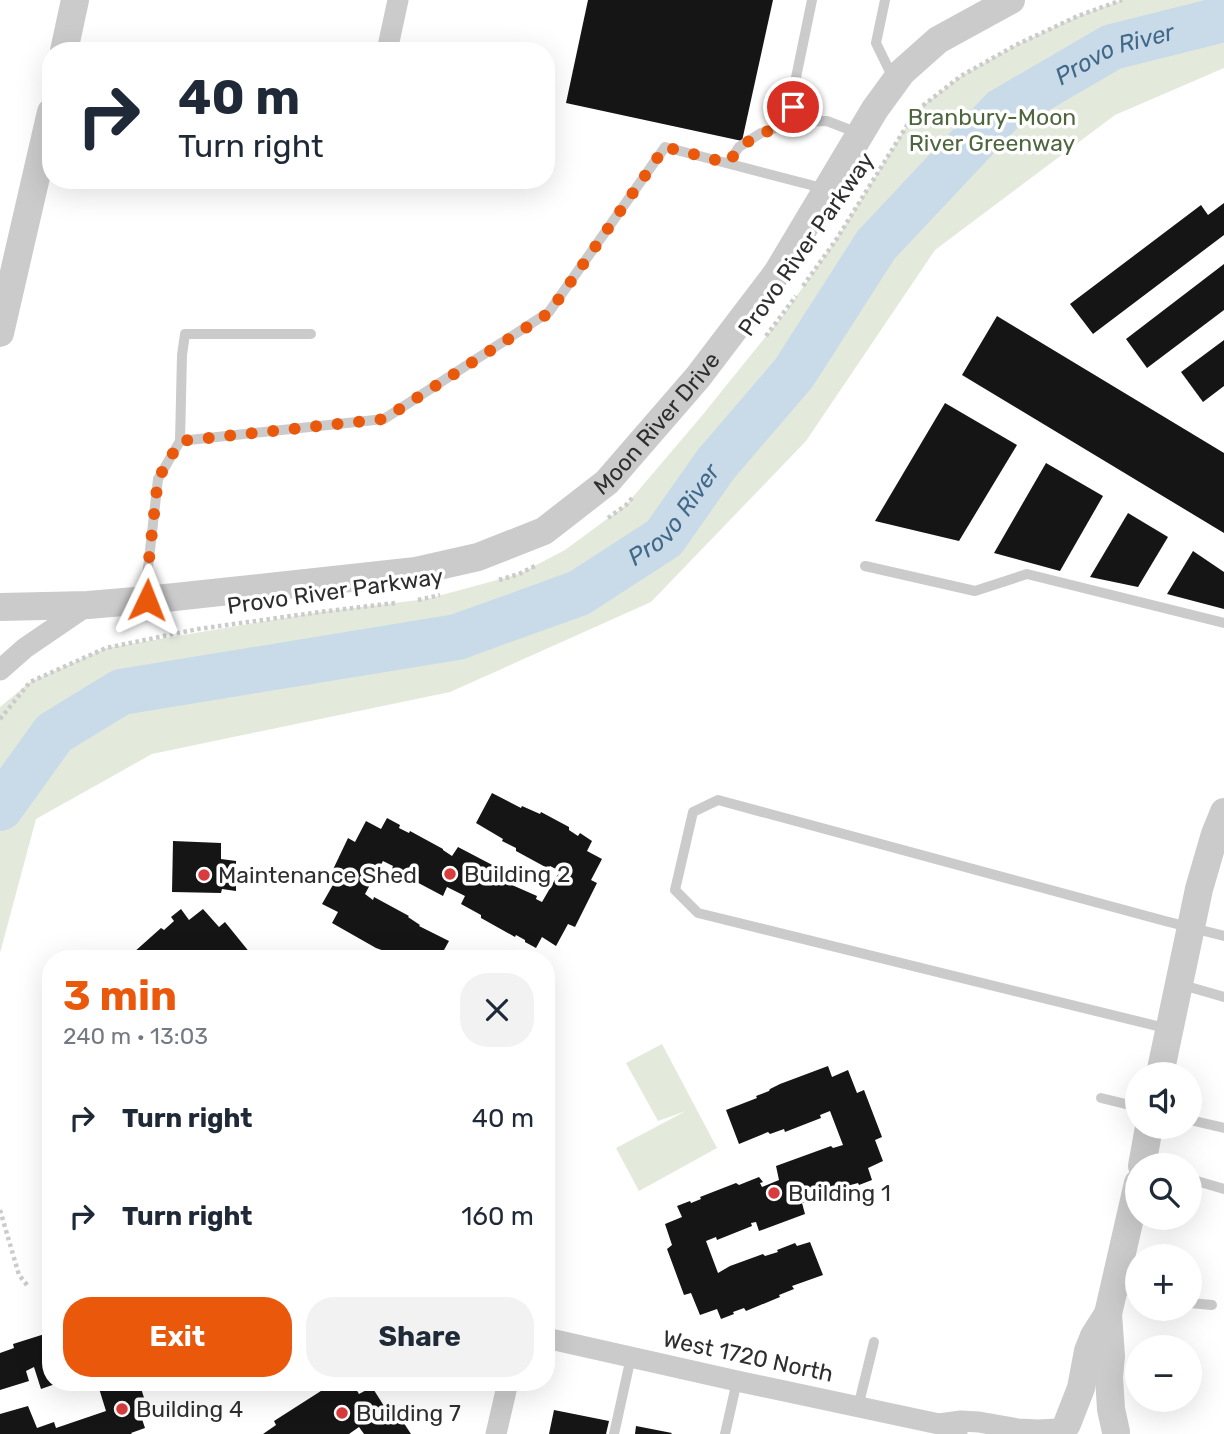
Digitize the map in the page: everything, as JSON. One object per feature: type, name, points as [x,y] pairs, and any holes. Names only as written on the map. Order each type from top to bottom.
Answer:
[{"type":"street","points":[[66,42],[75,0]]},
{"type":"street","points":[[389,42],[398,0]]},
{"type":"street","name":"Moon River Drive","points":[[0,607],[89,605],[147,600],[415,570],[478,557],[544,531],[607,482],[698,377],[777,273],[875,109],[902,72],[938,40],[1012,0]]},
{"type":"street","points":[[0,333],[42,151]]},
{"type":"street","points":[[0,670],[25,648],[89,605]]},
{"type":"street","points":[[1163,1062],[1199,889],[1224,813]]},
{"type":"street","points":[[1117,1433],[1111,1409],[1109,1377],[1131,1230]]},
{"type":"street","points":[[1059,1429],[1081,1388],[1094,1336],[1120,1298]]},
{"type":"street","name":"West 1720 North","points":[[555,1340],[948,1429],[961,1421],[1017,1429],[1059,1429]]},
{"type":"street","points":[[496,1434],[506,1391]]},
{"type":"street","points":[[1059,1429],[1075,1421],[1095,1421],[1117,1433]]},
{"type":"lane","points":[[793,122],[793,93],[813,0]]},
{"type":"lane","points":[[885,0],[876,43],[895,82]]},
{"type":"lane","points":[[728,163],[739,147],[761,133],[793,122],[827,121],[860,134]]},
{"type":"lane","points":[[180,441],[384,419],[549,313],[665,147],[827,189]]},
{"type":"lane","points":[[147,600],[158,479],[180,441],[185,334],[312,334]]},
{"type":"lane","points":[[865,566],[975,592],[1027,574],[1224,623]]},
{"type":"lane","points":[[1170,1029],[698,913],[675,890],[693,812],[718,800],[1224,936]]},
{"type":"lane","points":[[1179,984],[1224,997]]},
{"type":"lane","points":[[1101,1098],[1125,1104]]},
{"type":"lane","points":[[1202,1123],[1224,1128]]},
{"type":"lane","points":[[1202,1183],[1224,1189]]},
{"type":"lane","points":[[1202,1304],[1212,1305]]},
{"type":"lane","points":[[858,1407],[874,1342]]},
{"type":"lane","points":[[614,1434],[631,1357]]},
{"type":"lane","points":[[725,1434],[737,1381]]},
{"type":"path","name":"Provo River Parkway","points":[[759,345],[836,240],[916,111],[961,76],[1016,45],[1078,16],[1122,0]]},
{"type":"path","points":[[606,520],[626,505],[634,495]]},
{"type":"path","points":[[493,581],[519,574],[542,562]]},
{"type":"path","name":"Provo River Parkway","points":[[413,601],[440,596]]},
{"type":"path","name":"Provo River Parkway","points":[[0,719],[30,682],[106,648],[198,629],[400,602]]},
{"type":"path","points":[[0,1210],[19,1275],[27,1285]]},
{"type":"green space","name":"Branbury-Moon River Greenway","points":[[1122,0],[1224,0],[1224,68],[1115,115],[935,250],[806,441],[651,602],[450,692],[152,754],[36,819],[0,953],[0,707],[30,682],[106,648],[320,612],[427,599],[519,574],[565,550],[626,505],[784,314],[836,240],[916,111],[961,76],[1016,45],[1078,16]]},
{"type":"green space","points":[[662,1044],[717,1148],[639,1191],[616,1148],[686,1111],[658,1121],[626,1063]]},
{"type":"building","points":[[588,0],[773,0],[742,141],[566,103]]},
{"type":"building","points":[[1224,203],[1224,235],[1093,334],[1070,304],[1201,205],[1208,215]]},
{"type":"building","points":[[1224,264],[1224,310],[1147,368],[1126,339]]},
{"type":"building","points":[[997,316],[1224,453],[1224,533],[962,375]]},
{"type":"building","points":[[1224,340],[1224,386],[1203,402],[1181,372]]},
{"type":"building","points":[[945,403],[1017,445],[959,541],[875,521]]},
{"type":"building","points":[[1046,463],[1103,496],[1060,571],[994,553]]},
{"type":"building","points":[[1128,513],[1168,537],[1138,587],[1090,577]]},
{"type":"building","points":[[1193,551],[1224,572],[1224,609],[1167,594]]},
{"type":"building","name":"Building 2","points":[[492,793],[521,808],[522,806],[540,814],[541,812],[569,827],[569,830],[578,836],[580,833],[592,841],[587,851],[602,859],[591,880],[597,883],[575,927],[568,924],[556,946],[542,937],[536,948],[461,904],[465,896],[447,887],[443,896],[392,869],[393,866],[383,861],[365,894],[409,916],[419,926],[449,941],[444,950],[382,950],[332,923],[338,912],[322,904],[334,883],[328,880],[348,838],[355,842],[366,821],[381,829],[387,818],[400,825],[399,828],[409,833],[410,831],[452,856],[458,847],[500,869],[496,878],[537,896],[536,899],[542,902],[560,871],[550,866],[549,869],[516,851],[516,848],[476,823]]},
{"type":"building","name":"Maintenance Shed","points":[[173,841],[221,843],[221,859],[236,861],[236,891],[222,889],[221,893],[172,892]]},
{"type":"building","points":[[181,909],[189,920],[203,909],[219,927],[225,922],[248,950],[136,950],[161,928],[164,930],[174,921],[171,917]]},
{"type":"building","name":"Building 1","points":[[828,1066],[832,1077],[848,1070],[857,1093],[864,1090],[882,1137],[875,1140],[883,1161],[868,1168],[872,1180],[847,1186],[848,1189],[813,1203],[811,1200],[802,1203],[805,1214],[759,1231],[756,1222],[751,1223],[752,1226],[717,1240],[716,1237],[706,1241],[718,1273],[763,1254],[765,1256],[778,1252],[777,1250],[795,1243],[797,1246],[810,1242],[823,1275],[792,1286],[794,1289],[779,1295],[780,1297],[746,1311],[744,1308],[721,1319],[717,1309],[700,1315],[691,1293],[684,1295],[667,1249],[672,1245],[665,1224],[682,1217],[677,1206],[759,1177],[763,1182],[760,1183],[762,1187],[779,1180],[776,1166],[831,1146],[833,1148],[843,1145],[830,1111],[820,1115],[821,1118],[785,1132],[784,1129],[770,1134],[768,1132],[739,1144],[726,1110],[757,1098],[756,1096],[780,1084]]},
{"type":"building","points":[[42,1335],[42,1389],[34,1367],[26,1371],[29,1381],[0,1390],[0,1353],[14,1348],[13,1344]]},
{"type":"building","name":"Building 4","points":[[100,1391],[142,1391],[146,1404],[138,1407],[145,1428],[132,1434],[0,1434],[0,1414],[28,1406],[37,1428],[54,1422],[56,1428],[106,1411]]},
{"type":"building","name":"Building 7","points":[[321,1391],[357,1391],[359,1394],[375,1391],[384,1406],[390,1402],[411,1434],[364,1434],[359,1427],[349,1434],[263,1434],[276,1425],[274,1421]]},
{"type":"building","points":[[554,1410],[609,1421],[606,1434],[549,1434]]},
{"type":"building","points":[[636,1426],[672,1433],[635,1434]]},
{"type":"waterway","name":"Provo River","points":[[0,808],[54,733],[121,692],[457,637],[579,593],[664,538],[716,464],[794,373],[876,245],[1002,111],[1112,47],[1224,19]]},
{"type":"place","name":"Building 2","points":[[450,874]]},
{"type":"place","name":"Maintenance Shed","points":[[204,875]]},
{"type":"place","name":"Building 1","points":[[774,1193]]},
{"type":"place","name":"Building 4","points":[[122,1409]]},
{"type":"place","name":"Building 7","points":[[342,1413]]},
{"type":"route","points":[[147,600],[158,479],[180,441],[384,419],[549,313],[665,147],[728,163],[739,147],[761,133],[793,122],[793,107]]}]
